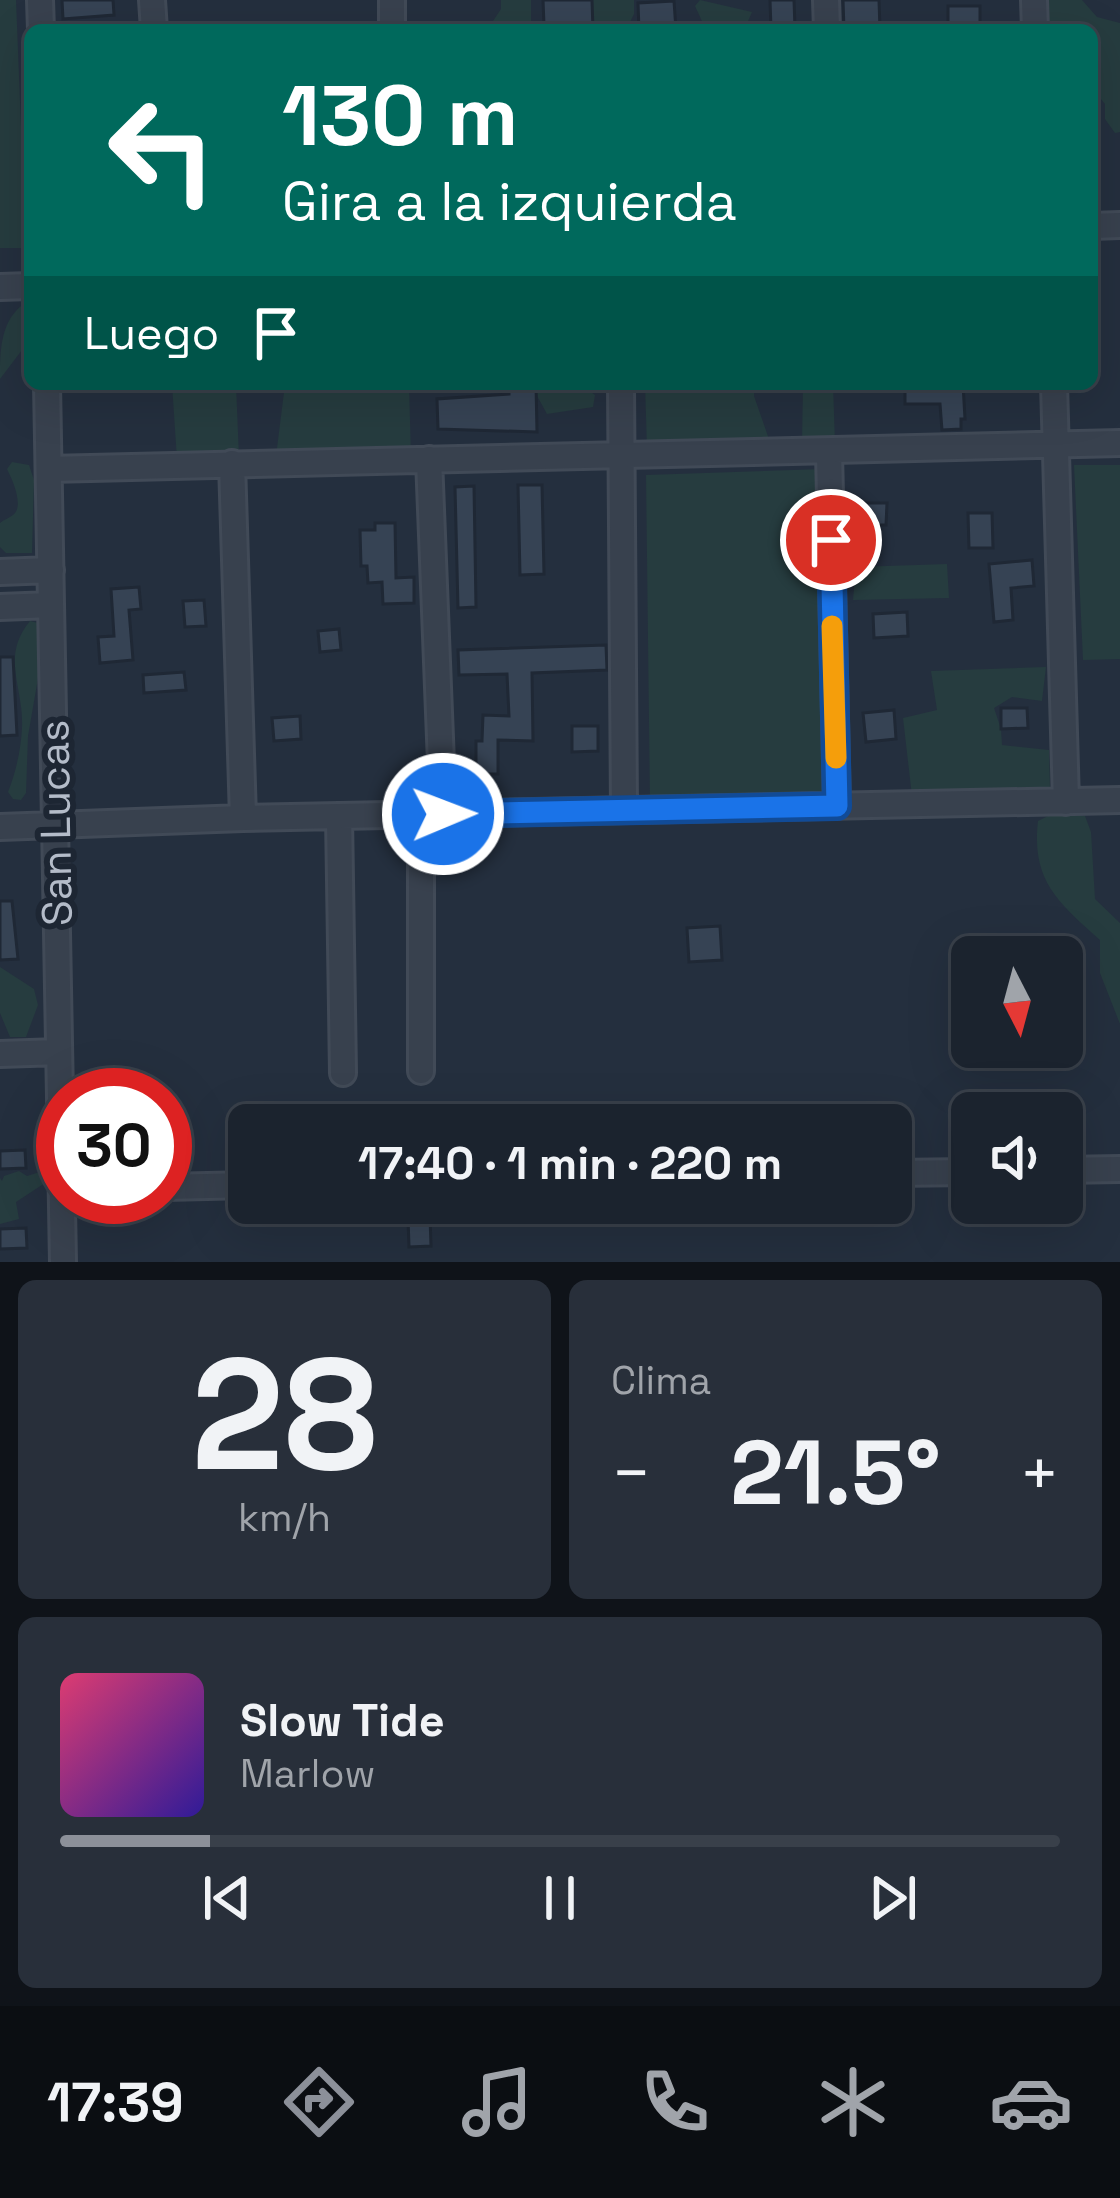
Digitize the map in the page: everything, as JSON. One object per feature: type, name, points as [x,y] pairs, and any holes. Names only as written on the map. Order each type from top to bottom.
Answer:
[{"type":"street","name":"San Lucas","points":[[47,390],[59,1068]]},
{"type":"street","points":[[621,390],[624,810]]},
{"type":"street","points":[[1054,390],[1066,802]]},
{"type":"street","points":[[49,469],[1120,443]]},
{"type":"street","points":[[829,452],[837,806]]},
{"type":"street","points":[[421,1071],[432,814],[429,459]]},
{"type":"street","points":[[232,463],[243,818]]},
{"type":"street","points":[[0,572],[51,571]]},
{"type":"street","points":[[0,607],[52,605]]},
{"type":"street","points":[[0,827],[1120,800]]},
{"type":"street","points":[[339,816],[343,1073]]},
{"type":"street","points":[[0,1054],[59,1052]]},
{"type":"street","points":[[1083,1170],[1120,1169]]},
{"type":"street","points":[[912,1173],[951,1173]]},
{"type":"street","points":[[192,1186],[228,1186]]},
{"type":"street","name":"San Lucas","points":[[63,1224],[63,1262]]},
{"type":"green space","points":[[0,0],[16,0],[24,248],[0,248]]},
{"type":"green space","points":[[501,0],[531,0],[531,22],[491,24]]},
{"type":"green space","points":[[570,0],[634,0],[629,24],[596,24]]},
{"type":"green space","points":[[700,0],[752,12],[747,24],[703,24],[695,6]]},
{"type":"green space","points":[[1047,0],[1082,0],[1097,17],[1120,23],[1120,132],[1115,133],[1105,119],[1105,104],[1098,95],[1098,24],[1042,24]]},
{"type":"green space","points":[[24,308],[22,350],[0,379],[5,330],[14,313]]},
{"type":"green space","points":[[172,390],[236,390],[239,456],[177,459]]},
{"type":"green space","points":[[284,390],[409,390],[411,457],[276,456]]},
{"type":"green space","points":[[538,390],[586,390],[595,395],[593,407],[547,414]]},
{"type":"green space","points":[[645,390],[754,390],[771,445],[647,449]]},
{"type":"green space","points":[[803,390],[833,390],[835,444],[802,443]]},
{"type":"green space","points":[[12,462],[29,465],[34,480],[32,553],[6,553],[0,547],[0,523],[13,515],[18,503],[7,469]]},
{"type":"green space","points":[[1074,465],[1120,465],[1120,659],[1083,660]]},
{"type":"green space","points":[[824,469],[833,796],[650,804],[646,475]]},
{"type":"green space","points":[[947,564],[949,598],[853,600],[856,567]]},
{"type":"green space","points":[[30,621],[38,623],[45,638],[28,736],[26,793],[21,800],[8,792],[22,728],[16,647]]},
{"type":"green space","points":[[1046,667],[1042,701],[1012,697],[994,708],[1002,745],[1049,750],[1050,789],[912,796],[903,718],[937,710],[931,671]]},
{"type":"green space","points":[[1068,813],[1085,816],[1091,832],[1095,899],[1120,923],[1120,1024],[1100,973],[1100,940],[1051,889],[1039,860],[1038,821]]},
{"type":"green space","points":[[0,967],[34,989],[38,1005],[26,1037],[10,1037],[0,1013]]},
{"type":"green space","points":[[19,1171],[27,1176],[36,1173],[36,1189],[16,1202],[19,1219],[0,1224],[0,1178]]},
{"type":"building","points":[[62,0],[113,0],[114,15],[63,19]]},
{"type":"building","points":[[543,0],[592,0],[593,24],[544,24]]},
{"type":"building","points":[[770,0],[794,0],[795,24],[771,24]]},
{"type":"building","points":[[843,0],[879,0],[880,24],[844,24]]},
{"type":"building","points":[[674,1],[676,24],[639,24],[638,3]]},
{"type":"building","points":[[948,6],[980,6],[980,24],[948,24]]},
{"type":"building","points":[[509,390],[536,390],[537,432],[438,429],[437,399],[509,394]]},
{"type":"building","points":[[905,390],[963,390],[965,419],[961,419],[961,429],[942,430],[940,404],[905,404]]},
{"type":"building","points":[[518,485],[542,485],[544,574],[520,575]]},
{"type":"building","points":[[474,486],[476,607],[458,608],[455,487]]},
{"type":"building","points":[[861,503],[887,503],[886,525],[861,525]]},
{"type":"building","points":[[968,513],[992,513],[993,548],[969,548]]},
{"type":"building","points":[[375,523],[395,523],[396,578],[414,577],[414,603],[383,604],[382,582],[368,583],[367,566],[361,566],[360,530],[375,530]]},
{"type":"building","points":[[1032,560],[1034,586],[1011,588],[1013,620],[994,622],[989,564]]},
{"type":"building","points":[[139,587],[141,609],[129,610],[133,660],[100,663],[98,637],[114,636],[111,589]]},
{"type":"building","points":[[204,600],[206,626],[185,627],[183,601]]},
{"type":"building","points":[[907,612],[908,636],[874,638],[873,614]]},
{"type":"building","points":[[339,629],[341,650],[320,652],[318,631]]},
{"type":"building","points":[[606,645],[607,670],[532,673],[533,741],[498,740],[498,774],[476,774],[476,741],[482,741],[483,715],[509,716],[507,674],[459,675],[458,650]]},
{"type":"building","points":[[0,657],[13,657],[17,735],[0,736]]},
{"type":"building","points":[[184,672],[186,690],[144,693],[143,675]]},
{"type":"building","points":[[1001,708],[1027,708],[1028,728],[1001,729]]},
{"type":"building","points":[[894,710],[896,739],[866,742],[863,713]]},
{"type":"building","points":[[300,716],[301,739],[274,741],[272,718]]},
{"type":"building","points":[[572,726],[598,726],[598,751],[572,752]]},
{"type":"building","points":[[0,901],[12,901],[18,959],[0,960]]},
{"type":"building","points":[[720,926],[722,960],[689,962],[687,928]]},
{"type":"building","points":[[25,1150],[26,1168],[0,1169],[0,1151]]},
{"type":"building","points":[[408,1224],[430,1224],[431,1246],[409,1247]]},
{"type":"building","points":[[26,1228],[27,1248],[0,1249],[0,1229]]},
{"type":"slow traffic","points":[[832,626],[836,758]]},
{"type":"route","points":[[443,814],[837,806],[831,540]]}]
